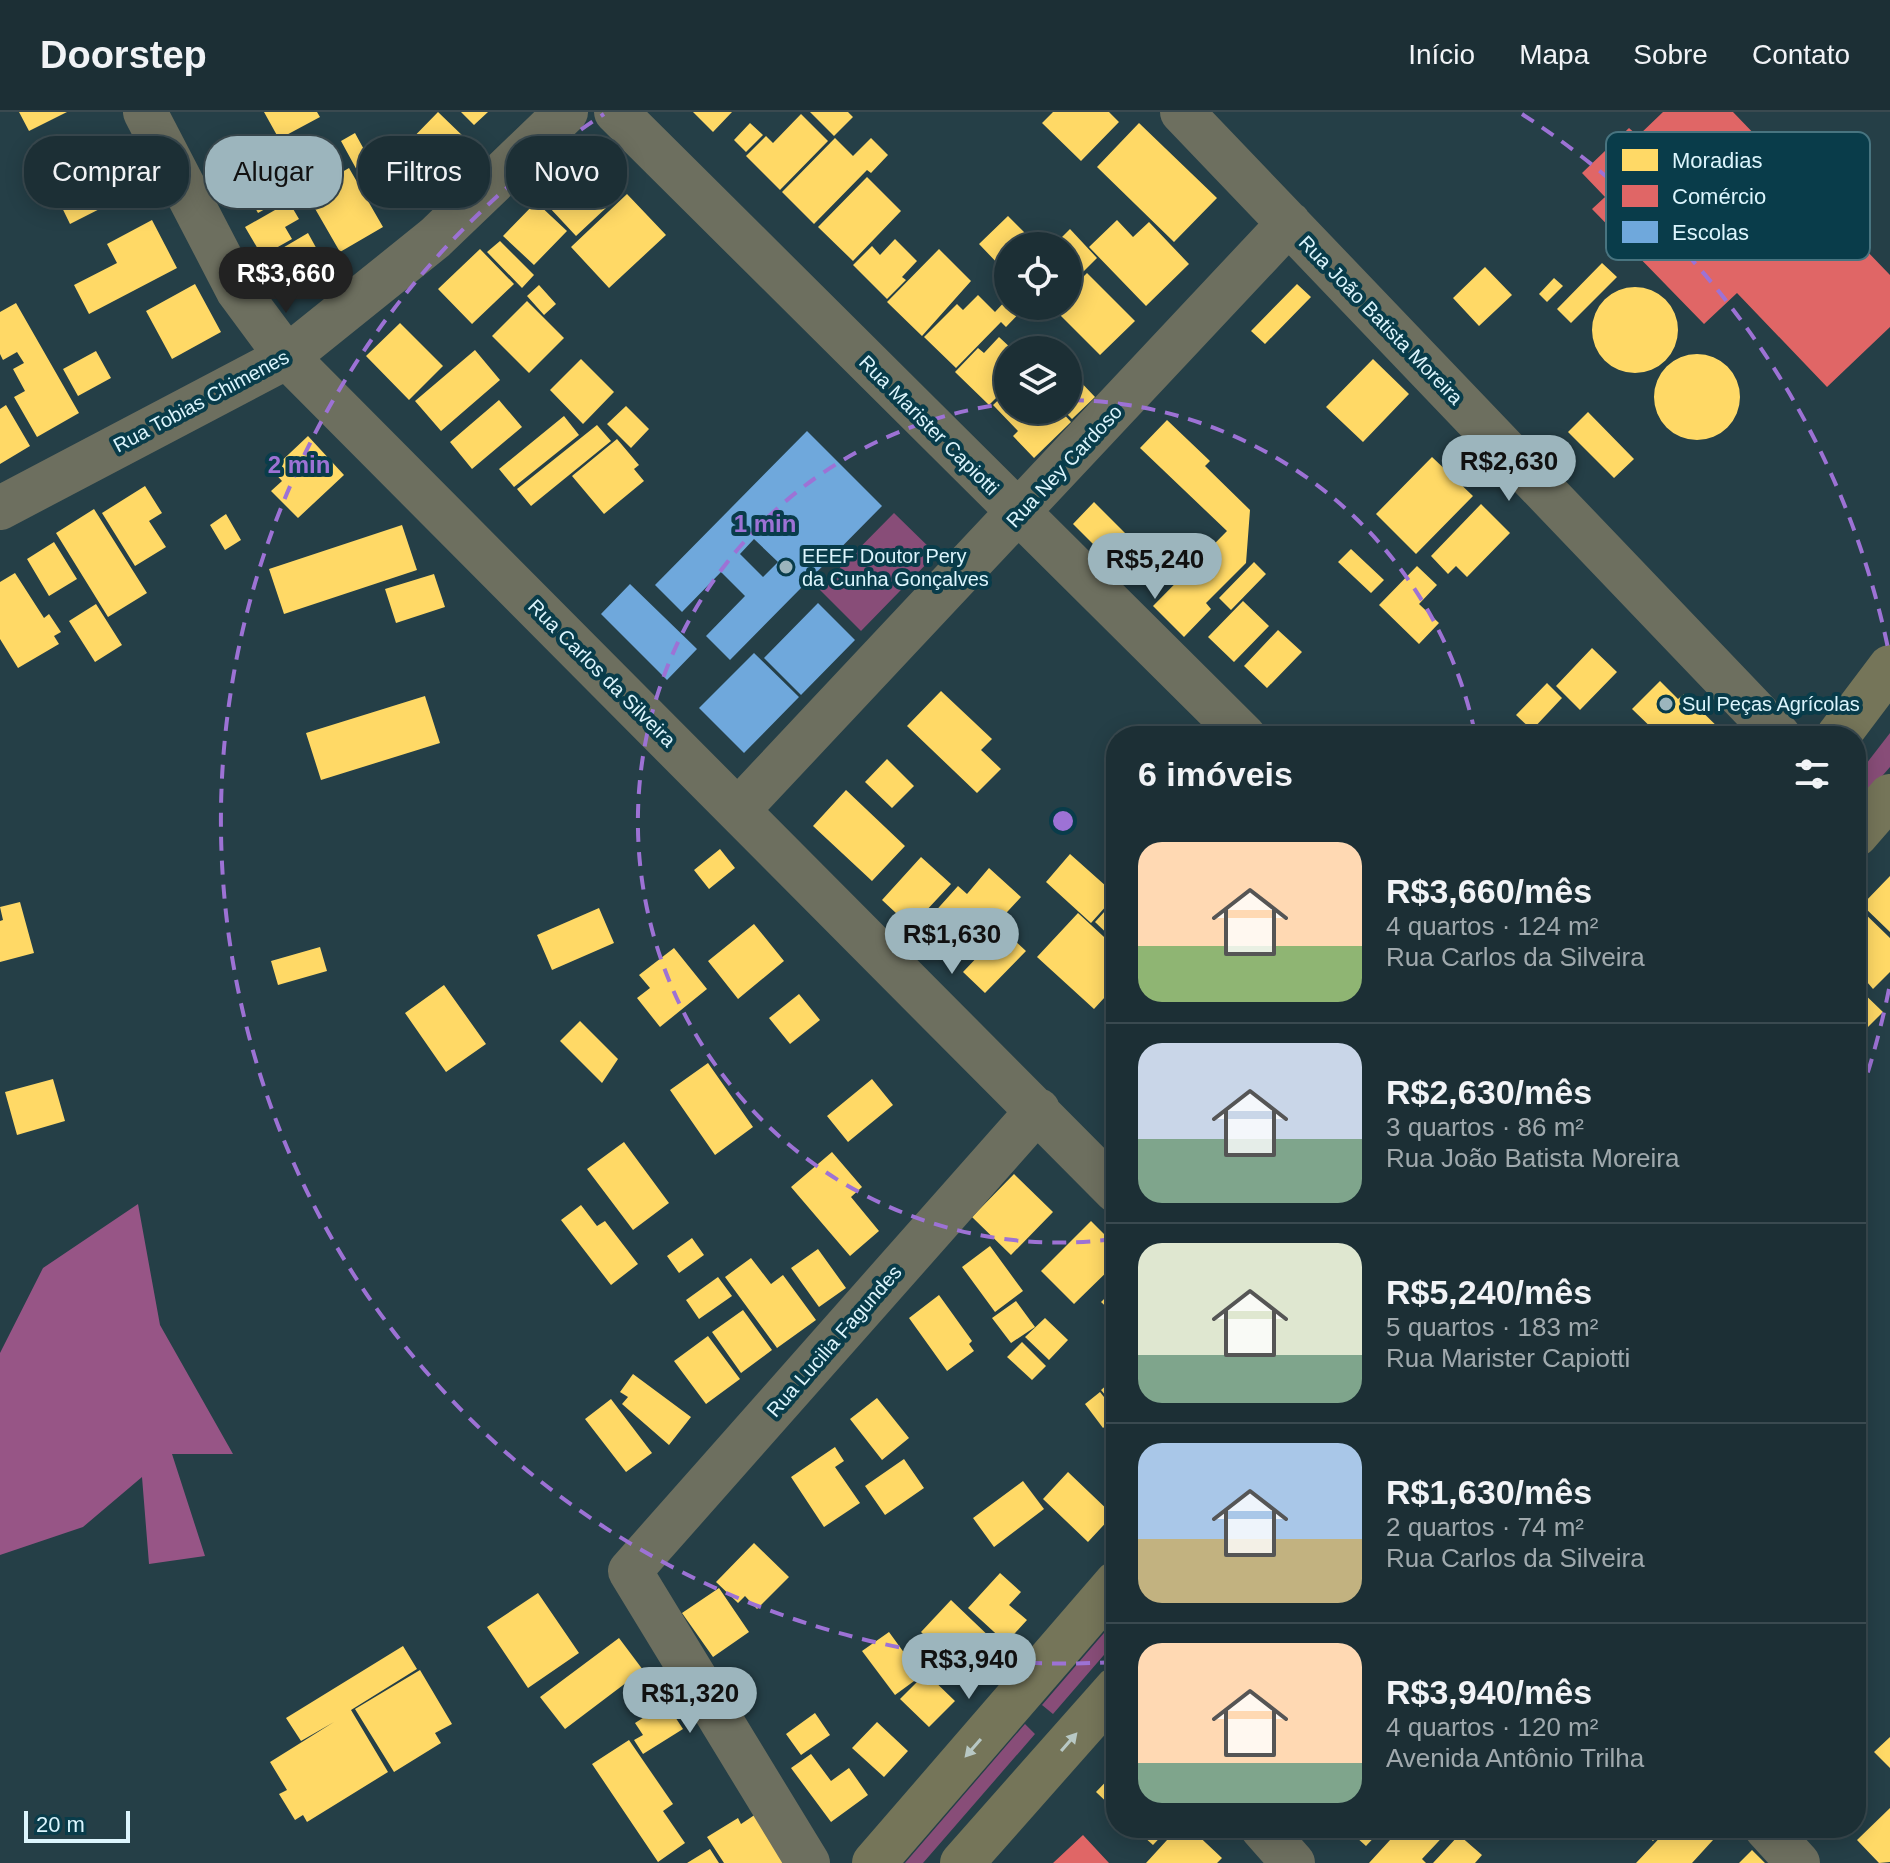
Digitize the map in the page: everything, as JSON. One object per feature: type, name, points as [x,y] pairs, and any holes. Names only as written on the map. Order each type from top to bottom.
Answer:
[{"type":"main road","points":[[1846,726],[1890,667]]},
{"type":"main road","points":[[1866,824],[1890,796]]},
{"type":"main road","points":[[874,1863],[1106,1595]]},
{"type":"main road","points":[[962,1863],[1106,1700]]},
{"type":"street","name":"Rua Carlos da Silveira","points":[[145,112],[238,291],[287,357],[1106,1181]]},
{"type":"street","name":"Rua Tobias Chimenes","points":[[0,508],[287,357],[435,238],[566,112]]},
{"type":"street","name":"Rua Marister Capiotti","points":[[616,112],[1234,726]]},
{"type":"street","name":"Rua João Batista Moreira","points":[[1182,112],[1769,726]]},
{"type":"street","name":"Rua Ney Cardoso","points":[[738,810],[1289,223]]},
{"type":"street","name":"Rua Lucilia Fagundes","points":[[808,1863],[630,1571],[1038,1110]]},
{"type":"street","points":[[1271,1838],[1293,1863]]},
{"type":"street","points":[[1775,1838],[1798,1863]]},
{"type":"shaded area","points":[[894,513],[936,554],[861,631],[819,589]]},
{"type":"shaded area","points":[[1890,733],[1890,767],[1866,795],[1866,764]]},
{"type":"shaded area","points":[[138,1204],[160,1325],[233,1454],[172,1454],[205,1556],[149,1564],[142,1477],[83,1527],[0,1555],[0,1353],[43,1268]]},
{"type":"shaded area","points":[[1106,1631],[1106,1653],[1053,1714],[1042,1705]]},
{"type":"shaded area","points":[[1025,1724],[1035,1734],[923,1863],[905,1863]]},
{"type":"building: Moradias","points":[[19,112],[67,112],[29,131]]},
{"type":"building: Moradias","points":[[264,112],[317,112],[320,117],[285,136],[277,136]]},
{"type":"building: Moradias","points":[[438,112],[463,136],[415,136]]},
{"type":"building: Moradias","points":[[461,112],[488,112],[474,125]]},
{"type":"building: Moradias","points":[[693,112],[732,112],[713,132]]},
{"type":"building: Moradias","points":[[810,112],[848,112],[853,117],[834,136]]},
{"type":"building: Moradias","points":[[1053,112],[1109,112],[1119,122],[1081,161],[1042,123]]},
{"type":"building: Moradias","points":[[801,114],[828,141],[780,190],[746,156],[766,136],[773,143]]},
{"type":"building: Moradias","points":[[750,123],[763,135],[746,152],[734,140]]},
{"type":"building: Moradias","points":[[1139,123],[1217,198],[1174,242],[1097,167]]},
{"type":"building: Moradias","points":[[355,133],[358,138],[358,172],[342,143]]},
{"type":"building: Moradias","points":[[835,138],[853,156],[871,138],[888,155],[871,173],[867,170],[814,224],[782,192]]},
{"type":"building: Moradias","points":[[349,168],[358,184],[358,208],[372,208],[383,227],[340,252],[315,208],[342,208],[342,172]]},
{"type":"building: Moradias","points":[[867,177],[901,211],[853,261],[818,227]]},
{"type":"building: Moradias","points":[[627,194],[666,235],[609,288],[571,247],[612,208],[627,208]]},
{"type":"building: Moradias","points":[[62,208],[102,208],[70,224]]},
{"type":"building: Moradias","points":[[278,208],[293,208],[299,219],[285,227],[292,239],[262,256],[245,227]]},
{"type":"building: Moradias","points":[[530,208],[542,208],[567,231],[534,265],[503,236]]},
{"type":"building: Moradias","points":[[550,208],[606,208],[576,236]]},
{"type":"building: Moradias","points":[[1008,216],[1024,232],[994,232],[994,260],[979,244]]},
{"type":"building: Moradias","points":[[152,220],[177,268],[89,314],[74,285],[117,263],[107,244]]},
{"type":"building: Moradias","points":[[1117,220],[1133,237],[1149,222],[1189,264],[1146,306],[1089,247]]},
{"type":"building: Moradias","points":[[308,233],[325,264],[282,290],[264,259]]},
{"type":"building: Moradias","points":[[895,239],[917,261],[902,277],[906,280],[887,299],[853,265],[872,246],[880,255]]},
{"type":"building: Moradias","points":[[500,241],[534,275],[522,288],[487,252]]},
{"type":"building: Moradias","points":[[1082,242],[1097,258],[1082,273]]},
{"type":"building: Moradias","points":[[480,249],[514,284],[472,324],[438,289]]},
{"type":"building: Moradias","points":[[939,249],[971,281],[922,336],[887,302]]},
{"type":"building: Moradias","points":[[1602,263],[1617,277],[1571,323],[1557,309]]},
{"type":"building: Moradias","points":[[1485,267],[1512,295],[1479,326],[1453,298]]},
{"type":"building: Moradias","points":[[1087,273],[1135,321],[1100,355],[1065,320],[1082,320],[1082,278]]},
{"type":"building: Moradias","points":[[1554,278],[1563,286],[1547,302],[1539,294]]},
{"type":"building: Moradias","points":[[195,284],[221,332],[172,359],[146,311]]},
{"type":"building: Moradias","points":[[1297,284],[1311,297],[1265,344],[1251,331]]},
{"type":"building: Moradias","points":[[539,285],[556,304],[544,315],[527,296]]},
{"type":"building: Moradias","points":[[1635,287],[1652,290],[1666,299],[1675,313],[1678,330],[1675,347],[1666,361],[1652,370],[1635,373],[1618,370],[1604,361],[1595,347],[1592,330],[1595,313],[1604,299],[1618,290]]},
{"type":"building: Moradias","points":[[978,295],[994,311],[994,320],[1013,320],[1006,327],[1001,322],[956,368],[924,337],[957,304],[963,310]]},
{"type":"building: Moradias","points":[[527,301],[564,338],[529,373],[492,336]]},
{"type":"building: Moradias","points":[[16,303],[79,413],[37,437],[14,397],[25,391],[13,369],[24,363],[17,352],[3,360],[0,354],[0,312]]},
{"type":"building: Moradias","points":[[400,323],[443,366],[409,400],[366,356]]},
{"type":"building: Moradias","points":[[994,342],[994,400],[989,405],[955,372],[978,348],[984,353]]},
{"type":"building: Moradias","points":[[475,350],[500,380],[441,431],[415,401]]},
{"type":"building: Moradias","points":[[96,351],[111,378],[78,396],[63,369]]},
{"type":"building: Moradias","points":[[1697,354],[1714,357],[1728,366],[1737,380],[1740,397],[1737,414],[1728,428],[1714,437],[1697,440],[1680,437],[1666,428],[1657,414],[1654,397],[1657,380],[1666,366],[1680,357]]},
{"type":"building: Moradias","points":[[581,359],[614,392],[583,424],[550,390]]},
{"type":"building: Moradias","points":[[1373,359],[1409,394],[1363,442],[1326,407]]},
{"type":"building: Moradias","points":[[1082,383],[1095,397],[1082,409]]},
{"type":"building: Moradias","points":[[499,400],[522,427],[472,469],[450,442]]},
{"type":"building: Moradias","points":[[6,405],[30,446],[0,464],[0,409]]},
{"type":"building: Moradias","points":[[626,406],[649,429],[631,448],[607,424]]},
{"type":"building: Moradias","points":[[1588,412],[1634,459],[1614,478],[1568,432]]},
{"type":"building: Moradias","points":[[564,416],[579,435],[514,487],[499,469]]},
{"type":"building: Moradias","points":[[1167,420],[1210,461],[1205,466],[1250,510],[1246,563],[1206,603],[1211,609],[1184,637],[1153,606],[1227,531],[1140,448]]},
{"type":"building: Moradias","points":[[1011,424],[1069,424],[1034,458],[1013,436],[1018,431]]},
{"type":"building: Moradias","points":[[597,425],[611,441],[531,506],[517,489]]},
{"type":"building: Moradias","points":[[308,436],[344,475],[298,518],[271,491],[282,481],[272,470]]},
{"type":"building: Moradias","points":[[617,439],[639,465],[634,469],[644,481],[604,514],[572,476]]},
{"type":"building: Moradias","points":[[1432,457],[1473,496],[1416,554],[1376,514]]},
{"type":"building: Moradias","points":[[145,486],[162,513],[149,521],[166,547],[135,566],[102,513]]},
{"type":"building: Moradias","points":[[1094,502],[1150,558],[1129,580],[1073,524]]},
{"type":"building: Moradias","points":[[1481,504],[1510,533],[1467,577],[1456,566],[1448,574],[1431,556]]},
{"type":"building: Moradias","points":[[94,509],[147,593],[108,617],[56,533]]},
{"type":"building: Moradias","points":[[226,514],[241,540],[225,550],[210,525]]},
{"type":"building: Moradias","points":[[402,525],[417,570],[284,614],[269,569]]},
{"type":"building: Moradias","points":[[54,542],[77,579],[49,596],[27,559]]},
{"type":"building: Moradias","points":[[1351,549],[1384,580],[1371,593],[1338,562]]},
{"type":"building: Moradias","points":[[1254,562],[1266,574],[1231,610],[1219,598]]},
{"type":"building: Moradias","points":[[1417,566],[1437,585],[1419,604],[1439,623],[1419,644],[1379,605]]},
{"type":"building: Moradias","points":[[15,573],[44,618],[49,614],[61,632],[54,636],[59,644],[18,668],[0,639],[0,582]]},
{"type":"building: Moradias","points":[[434,574],[445,607],[396,623],[385,589]]},
{"type":"building: Moradias","points":[[1243,601],[1269,626],[1234,662],[1208,637]]},
{"type":"building: Moradias","points":[[96,604],[122,645],[95,662],[69,621]]},
{"type":"building: Moradias","points":[[1278,630],[1302,652],[1267,688],[1244,666]]},
{"type":"building: Moradias","points":[[1592,648],[1617,672],[1580,710],[1556,686]]},
{"type":"building: Moradias","name":"Sul Peças Agrícolas","points":[[1660,681],[1678,699],[1684,694],[1717,726],[1650,726],[1632,709]]},
{"type":"building: Moradias","points":[[1547,683],[1562,698],[1536,726],[1528,726],[1516,715]]},
{"type":"building: Moradias","points":[[941,691],[992,739],[981,750],[1001,769],[977,793],[907,726]]},
{"type":"building: Moradias","points":[[425,696],[440,743],[321,780],[306,733]]},
{"type":"building: Moradias","points":[[887,759],[914,786],[892,808],[865,782]]},
{"type":"building: Moradias","points":[[846,790],[905,846],[872,881],[813,826]]},
{"type":"building: Moradias","points":[[720,849],[735,868],[709,889],[694,870]]},
{"type":"building: Moradias","points":[[1070,854],[1106,886],[1106,906],[1091,923],[1046,882]]},
{"type":"building: Moradias","points":[[921,857],[951,884],[911,927],[882,900]]},
{"type":"building: Moradias","points":[[989,868],[1021,897],[971,951],[932,915],[958,886],[967,894]]},
{"type":"building: Moradias","points":[[1890,876],[1890,932],[1866,909],[1866,901]]},
{"type":"building: Moradias","points":[[20,902],[34,953],[0,962],[0,921],[3,920],[0,907]]},
{"type":"building: Moradias","points":[[599,908],[614,943],[552,970],[537,935]]},
{"type":"building: Moradias","points":[[1106,910],[1106,932],[1095,922]]},
{"type":"building: Moradias","points":[[1078,913],[1106,939],[1106,996],[1094,1009],[1037,957]]},
{"type":"building: Moradias","points":[[1866,915],[1890,938],[1890,972],[1873,989],[1866,981]]},
{"type":"building: Moradias","points":[[754,924],[784,961],[738,999],[708,961]]},
{"type":"building: Moradias","points":[[1003,930],[1026,951],[985,993],[963,972]]},
{"type":"building: Moradias","points":[[320,947],[327,971],[278,985],[271,961]]},
{"type":"building: Moradias","points":[[674,948],[707,989],[660,1027],[637,998],[650,988],[639,975]]},
{"type":"building: Moradias","points":[[444,985],[486,1044],[446,1072],[405,1013]]},
{"type":"building: Moradias","points":[[799,994],[820,1020],[790,1044],[769,1018]]},
{"type":"building: Moradias","points":[[1866,996],[1883,1012],[1866,1029]]},
{"type":"building: Moradias","points":[[580,1021],[618,1059],[602,1083],[560,1041]]},
{"type":"building: Moradias","points":[[708,1063],[753,1127],[715,1155],[670,1090]]},
{"type":"building: Moradias","points":[[53,1079],[65,1121],[17,1135],[5,1092]]},
{"type":"building: Moradias","points":[[872,1079],[893,1105],[848,1142],[827,1116]]},
{"type":"building: Moradias","points":[[624,1142],[669,1203],[633,1230],[587,1169]]},
{"type":"building: Moradias","points":[[832,1152],[862,1187],[851,1197],[879,1231],[850,1256],[791,1187]]},
{"type":"building: Moradias","points":[[1014,1174],[1053,1212],[1011,1255],[972,1217]]},
{"type":"building: Moradias","points":[[581,1205],[597,1226],[605,1221],[638,1264],[611,1285],[561,1220]]},
{"type":"building: Moradias","points":[[1091,1221],[1106,1236],[1106,1273],[1074,1304],[1041,1271]]},
{"type":"building: Moradias","points":[[692,1238],[704,1255],[679,1273],[667,1256]]},
{"type":"building: Moradias","points":[[990,1246],[1023,1291],[995,1312],[962,1267]]},
{"type":"building: Moradias","points":[[818,1249],[846,1288],[819,1307],[791,1268]]},
{"type":"building: Moradias","points":[[751,1258],[771,1284],[783,1275],[816,1320],[777,1348],[725,1277]]},
{"type":"building: Moradias","points":[[718,1277],[732,1296],[699,1319],[686,1300]]},
{"type":"building: Moradias","points":[[939,1295],[972,1341],[969,1344],[974,1351],[947,1371],[909,1318]]},
{"type":"building: Moradias","points":[[1016,1301],[1035,1327],[1011,1343],[992,1318]]},
{"type":"building: Moradias","points":[[743,1310],[772,1350],[741,1373],[712,1332]]},
{"type":"building: Moradias","points":[[1045,1318],[1068,1340],[1049,1360],[1025,1337]]},
{"type":"building: Moradias","points":[[708,1336],[740,1379],[706,1404],[674,1361]]},
{"type":"building: Moradias","points":[[1022,1342],[1046,1366],[1032,1380],[1007,1357]]},
{"type":"building: Moradias","points":[[633,1374],[691,1417],[669,1445],[622,1404],[628,1397],[620,1392]]},
{"type":"building: Moradias","points":[[1100,1392],[1106,1400],[1106,1425],[1103,1428],[1085,1404]]},
{"type":"building: Moradias","points":[[877,1398],[909,1438],[882,1460],[850,1419]]},
{"type":"building: Moradias","points":[[611,1399],[652,1453],[626,1472],[585,1419]]},
{"type":"building: Moradias","points":[[835,1447],[844,1461],[835,1467],[860,1503],[824,1527],[791,1477]]},
{"type":"building: Moradias","points":[[904,1459],[924,1488],[885,1515],[865,1486]]},
{"type":"building: Moradias","points":[[1068,1472],[1106,1508],[1106,1523],[1088,1542],[1043,1499]]},
{"type":"building: Moradias","points":[[1023,1481],[1044,1509],[994,1547],[973,1518]]},
{"type":"building: Moradias","points":[[754,1543],[789,1577],[757,1609],[745,1596],[738,1603],[716,1582]]},
{"type":"building: Moradias","points":[[1000,1573],[1021,1592],[1009,1605],[1027,1620],[1006,1643],[968,1608]]},
{"type":"building: Moradias","points":[[719,1588],[749,1632],[713,1657],[682,1613]]},
{"type":"building: Moradias","points":[[538,1593],[579,1653],[528,1688],[487,1627]]},
{"type":"building: Moradias","points":[[951,1600],[995,1642],[964,1673],[921,1632]]},
{"type":"building: Moradias","points":[[889,1632],[921,1676],[895,1695],[862,1651]]},
{"type":"building: Moradias","points":[[619,1638],[643,1670],[565,1729],[540,1697]]},
{"type":"building: Moradias","points":[[403,1646],[417,1669],[351,1710],[388,1772],[307,1822],[303,1815],[295,1820],[279,1794],[287,1790],[270,1762],[334,1722],[301,1741],[286,1718]]},
{"type":"building: Moradias","points":[[420,1670],[452,1724],[435,1733],[441,1743],[394,1772],[355,1709]]},
{"type":"building: Moradias","points":[[926,1673],[955,1701],[929,1727],[900,1699]]},
{"type":"building: Moradias","points":[[651,1678],[665,1701],[640,1717],[626,1694]]},
{"type":"building: Moradias","points":[[666,1703],[683,1729],[643,1754],[634,1740],[643,1735],[635,1723]]},
{"type":"building: Moradias","points":[[815,1713],[830,1735],[801,1755],[786,1734]]},
{"type":"building: Moradias","points":[[877,1722],[908,1751],[884,1777],[852,1748]]},
{"type":"building: Moradias","points":[[1890,1737],[1890,1768],[1874,1752]]},
{"type":"building: Moradias","points":[[629,1740],[673,1804],[663,1811],[685,1843],[658,1862],[592,1764]]},
{"type":"building: Moradias","points":[[811,1754],[831,1781],[849,1768],[868,1795],[831,1822],[791,1768]]},
{"type":"building: Moradias","points":[[1106,1782],[1106,1802],[1096,1792]]},
{"type":"building: Moradias","points":[[1890,1808],[1890,1862],[1879,1863],[1857,1840],[1866,1838],[1866,1831]]},
{"type":"building: Moradias","points":[[759,1812],[791,1863],[724,1863],[707,1837],[738,1818],[741,1824]]},
{"type":"building: Moradias","points":[[1145,1838],[1160,1838],[1153,1845]]},
{"type":"building: Moradias","points":[[1169,1838],[1201,1838],[1222,1858],[1217,1863],[1146,1863]]},
{"type":"building: Moradias","points":[[1357,1838],[1374,1838],[1366,1846]]},
{"type":"building: Moradias","points":[[1392,1838],[1442,1838],[1422,1859],[1426,1863],[1369,1863]]},
{"type":"building: Moradias","points":[[1456,1838],[1462,1838],[1482,1855],[1475,1863],[1433,1863]]},
{"type":"building: Moradias","points":[[1660,1838],[1715,1838],[1692,1863],[1636,1863]]},
{"type":"building: Moradias","points":[[710,1849],[719,1863],[687,1863]]},
{"type":"building: Moradias","points":[[1752,1850],[1765,1863],[1739,1863]]},
{"type":"building: Comércio","points":[[1663,112],[1733,112],[1752,132],[1642,132]]},
{"type":"building: Comércio","points":[[1606,150],[1606,223],[1592,209],[1605,197],[1582,173]]},
{"type":"building: Comércio","points":[[1870,254],[1890,275],[1890,327],[1827,387],[1737,293],[1704,324],[1642,260],[1870,260]]},
{"type":"building: Comércio","points":[[1083,1835],[1109,1863],[1053,1863]]},
{"type":"building: Escolas","points":[[807,431],[882,506],[730,660],[706,636],[745,596],[721,572],[682,612],[655,585]],"holes":[[[754,539],[778,562],[763,577],[740,554]]]},
{"type":"building: Escolas","points":[[630,584],[697,649],[667,680],[601,614]]},
{"type":"building: Escolas","points":[[818,603],[855,640],[801,695],[764,658]]},
{"type":"building: Escolas","points":[[754,653],[799,697],[744,753],[699,708]]},
{"type":"place","name":"EEEF Doutor Pery da Cunha Gonçalves","points":[[786,567]]},
{"type":"place","name":"Sul Peças Agrícolas","points":[[1666,704]]}]
